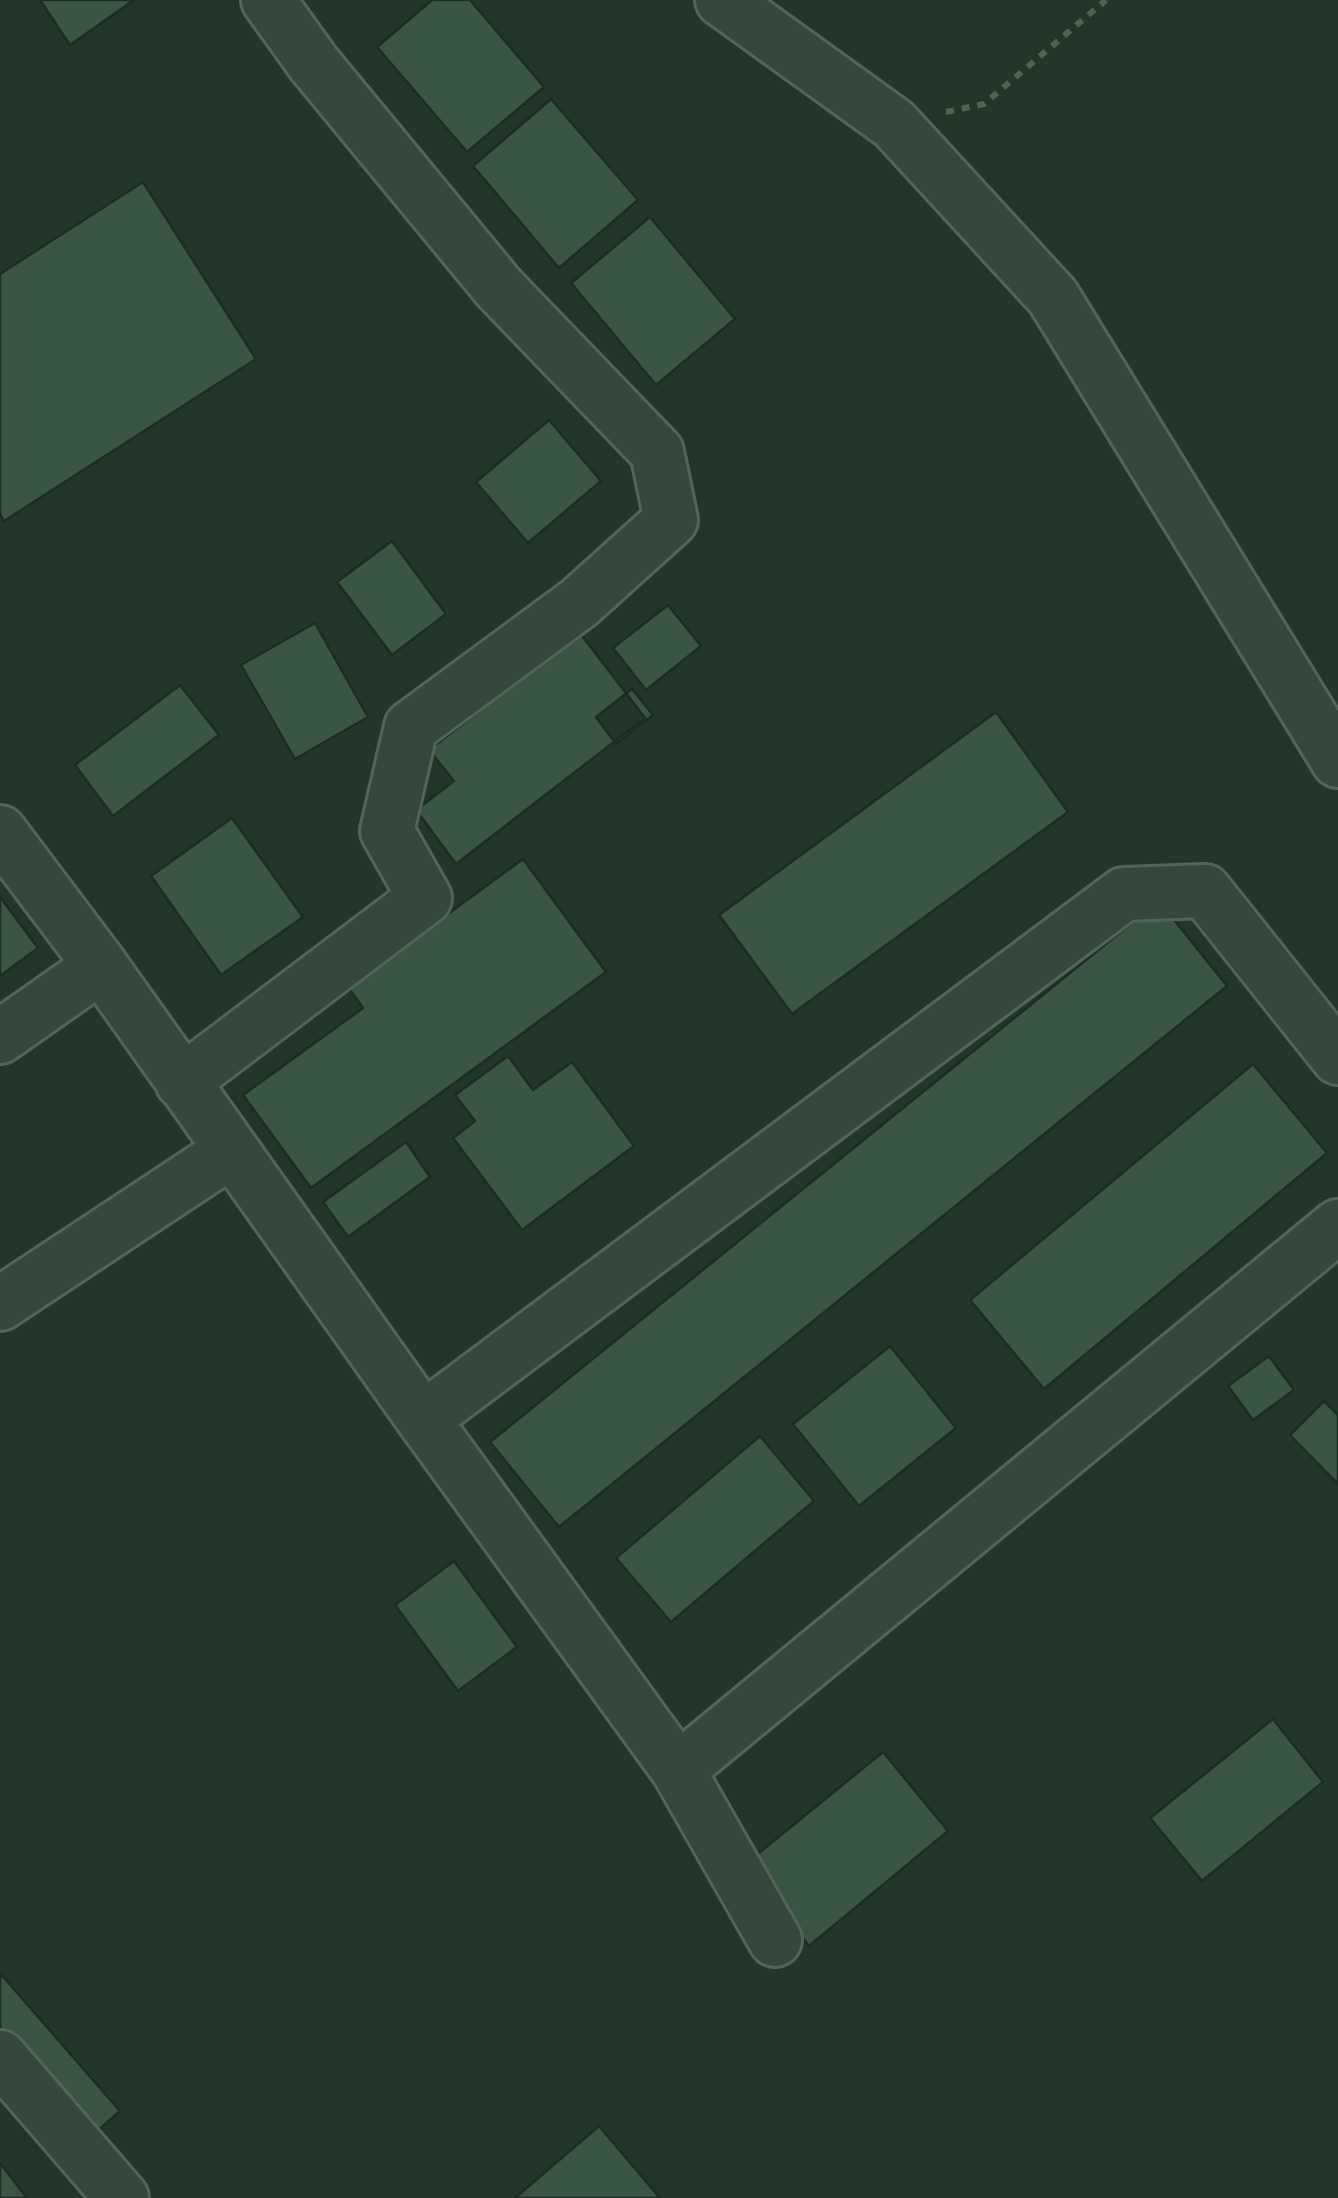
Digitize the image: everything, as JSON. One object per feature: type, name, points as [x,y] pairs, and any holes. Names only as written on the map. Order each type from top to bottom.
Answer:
[{"type":"street","points":[[182,1082],[425,898],[387,832],[411,727],[579,604],[672,520],[657,452],[498,288],[314,64],[268,0]]},
{"type":"street","points":[[722,0],[894,124],[1053,297],[1338,761]]},
{"type":"street","points":[[0,832],[101,966],[678,1770],[775,1940]]},
{"type":"street","points":[[424,1419],[1124,894],[1204,891],[1338,1058]]},
{"type":"street","points":[[0,1037],[101,966]]},
{"type":"street","points":[[0,1304],[231,1150]]},
{"type":"street","points":[[678,1770],[1338,1226]]},
{"type":"street","points":[[0,2057],[122,2198]]},
{"type":"path","points":[[894,124],[984,104],[1106,0]]},
{"type":"building","points":[[40,0],[134,0],[70,45]]},
{"type":"building","points":[[432,0],[470,0],[544,87],[467,152],[377,47]]},
{"type":"building","points":[[551,99],[638,200],[559,268],[473,166]]},
{"type":"building","points":[[143,182],[256,359],[4,521],[0,514],[0,274]]},
{"type":"building","points":[[650,217],[735,319],[656,385],[571,283]]},
{"type":"building","points":[[549,420],[601,481],[528,543],[476,482]]},
{"type":"building","points":[[392,541],[446,614],[392,655],[337,582]]},
{"type":"building","points":[[668,605],[701,646],[646,690],[613,648]]},
{"type":"building","points":[[315,623],[368,717],[295,759],[241,665]]},
{"type":"building","points":[[580,633],[645,718],[456,864],[416,810],[454,781],[429,750]]},
{"type":"building","points":[[180,685],[219,735],[113,816],[75,765]]},
{"type":"building","points":[[632,689],[653,715],[616,744],[596,717]]},
{"type":"building","points":[[996,712],[1068,812],[792,1014],[719,915]]},
{"type":"building","points":[[232,818],[303,917],[221,975],[151,876]]},
{"type":"building","points":[[523,859],[606,972],[311,1188],[243,1095],[363,1008],[348,987]]},
{"type":"building","points":[[0,897],[38,948],[0,976]]},
{"type":"building","points":[[1159,901],[1227,986],[559,1527],[490,1442]]},
{"type":"building","points":[[508,1056],[533,1090],[572,1062],[634,1146],[522,1230],[453,1138],[475,1121],[455,1095]]},
{"type":"building","points":[[1253,1064],[1327,1153],[1044,1389],[970,1300]]},
{"type":"building","points":[[406,1142],[430,1177],[348,1237],[323,1202]]},
{"type":"building","points":[[890,1346],[956,1428],[859,1506],[793,1424]]},
{"type":"building","points":[[1269,1356],[1294,1390],[1253,1420],[1228,1386]]},
{"type":"building","points":[[1324,1401],[1338,1415],[1338,1484],[1290,1435]]},
{"type":"building","points":[[760,1436],[814,1501],[671,1622],[616,1558]]},
{"type":"building","points":[[454,1561],[517,1647],[458,1691],[395,1605]]},
{"type":"building","points":[[1273,1719],[1323,1782],[1202,1881],[1150,1818]]},
{"type":"building","points":[[883,1752],[948,1831],[809,1946],[744,1865]]},
{"type":"building","points":[[0,1973],[120,2111],[93,2135],[0,2027]]},
{"type":"building","points":[[599,2126],[660,2198],[515,2198]]},
{"type":"building","points":[[0,2163],[27,2198],[0,2198]]}]
